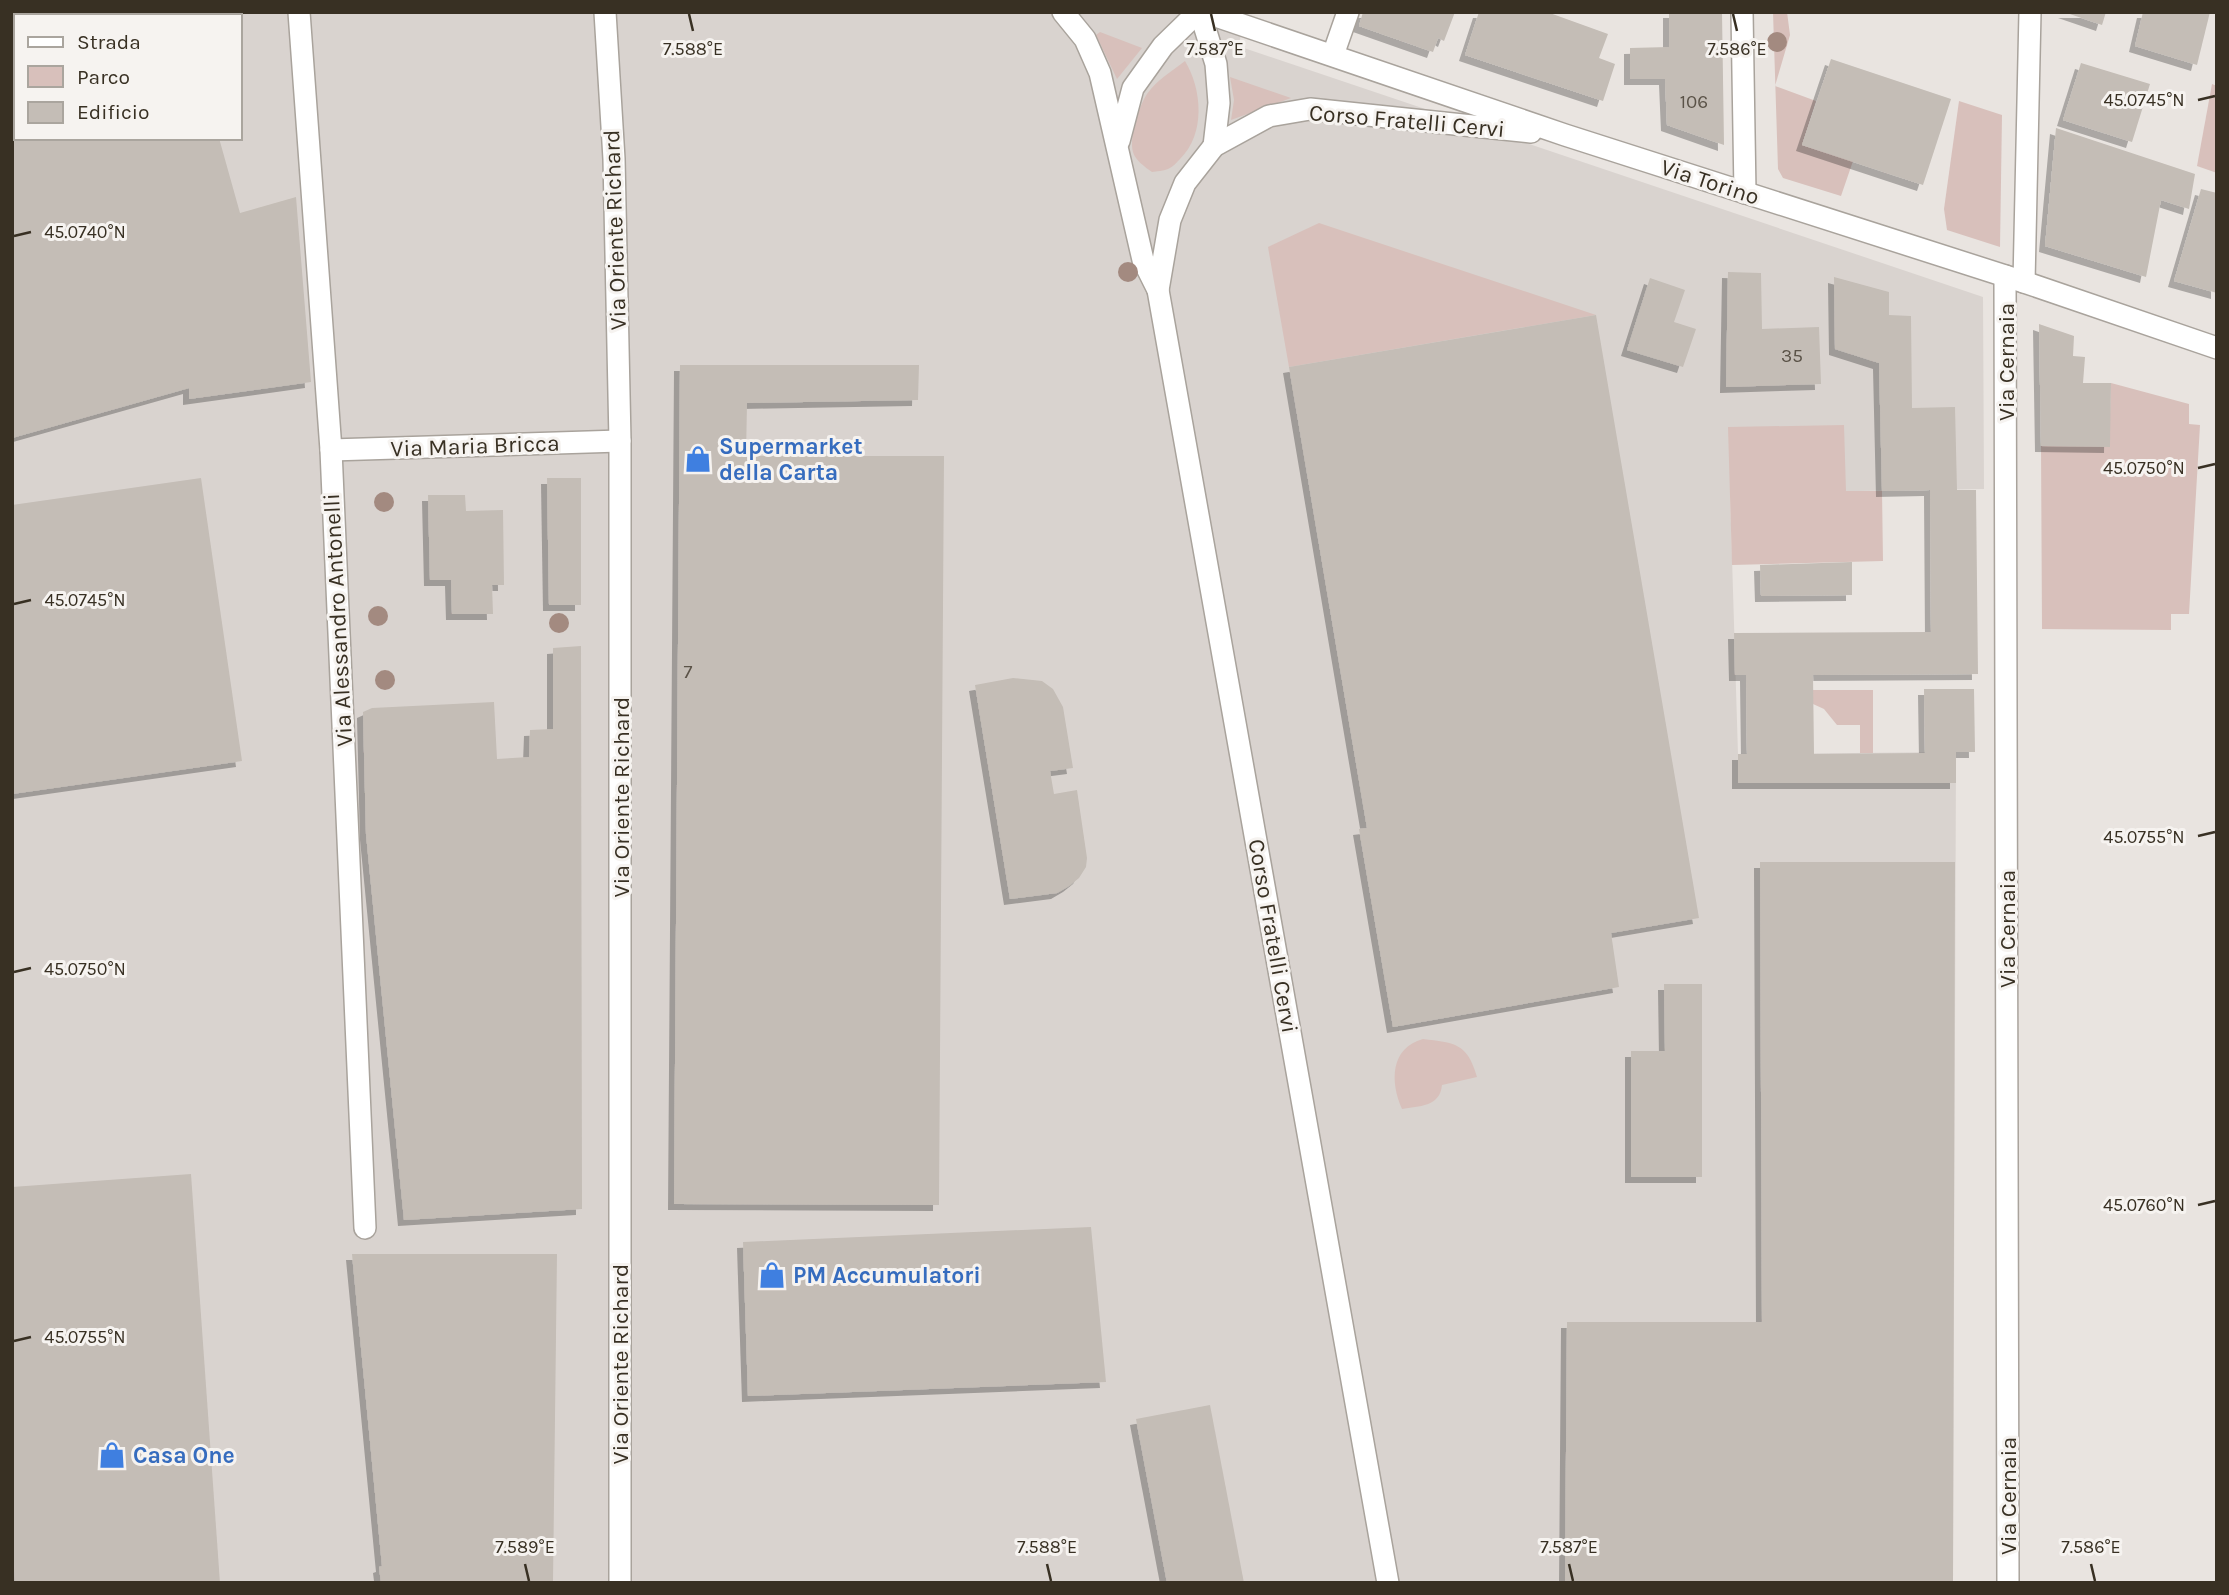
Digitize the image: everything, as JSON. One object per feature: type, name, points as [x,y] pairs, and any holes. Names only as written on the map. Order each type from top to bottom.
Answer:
[{"type":"street","name":"Via Alessandro Antonelli","points":[[299,12],[331,450],[365,1228]]},
{"type":"street","name":"Via Oriente Richard","points":[[605,12],[614,159],[620,441],[620,1583]]},
{"type":"street","name":"Corso Fratelli Cervi","points":[[1063,12],[1086,39],[1100,73],[1143,260],[1158,290],[1388,1583]]},
{"type":"street","name":"Corso Fratelli Cervi","points":[[1118,143],[1133,88],[1163,46],[1201,12]]},
{"type":"street","name":"Via Torino","points":[[1201,12],[1565,135],[2015,279],[2217,348]]},
{"type":"street","points":[[1201,12],[1216,64],[1219,103],[1214,146]]},
{"type":"street","points":[[1333,55],[1348,12]]},
{"type":"street","points":[[1742,12],[1745,193]]},
{"type":"street","name":"Via Cernaia","points":[[2008,1583],[2015,279],[2030,12]]},
{"type":"street","name":"Corso Fratelli Cervi","points":[[1158,290],[1170,220],[1185,183],[1214,146],[1269,116],[1310,109],[1565,135]]},
{"type":"street","name":"Via Maria Bricca","points":[[331,450],[620,441]]},
{"type":"shaded area","points":[[12,12],[1248,12],[1238,46],[1983,297],[1984,489],[1730,493],[1738,754],[1956,752],[1953,1583],[12,1583]]},
{"type":"green space","points":[[1773,12],[1787,12],[1790,35],[1775,85]]},
{"type":"green space","points":[[1100,32],[1142,48],[1117,79],[1096,35]]},
{"type":"green space","points":[[1185,61],[1198,98],[1199,111],[1194,137],[1188,149],[1173,166],[1152,172],[1138,161],[1133,152],[1132,138],[1138,114],[1151,89]]},
{"type":"green space","points":[[1230,77],[1291,98],[1231,120],[1234,100]]},
{"type":"green space","points":[[2212,84],[2217,86],[2217,173],[2197,166]]},
{"type":"green space","points":[[1775,86],[1816,101],[1802,145],[1853,161],[1841,196],[1783,178],[1778,169]]},
{"type":"green space","points":[[1959,101],[2002,115],[2000,247],[1947,230],[1944,209]]},
{"type":"green space","points":[[1319,223],[1596,315],[1289,367],[1268,247]]},
{"type":"green space","points":[[2111,383],[2189,404],[2189,424],[2200,425],[2189,614],[2171,614],[2171,630],[2042,629],[2041,446],[2109,446]]},
{"type":"green space","points":[[1844,425],[1846,491],[1882,491],[1883,561],[1732,565],[1728,427]]},
{"type":"green space","points":[[1813,690],[1873,690],[1873,753],[1860,753],[1860,725],[1837,725],[1824,709],[1813,704]]},
{"type":"green space","points":[[1423,1039],[1458,1046],[1469,1057],[1477,1077],[1442,1085],[1437,1098],[1428,1104],[1402,1109],[1396,1088],[1396,1067],[1404,1050]]},
{"type":"building","points":[[12,12],[182,12],[14,14],[14,140],[220,140],[240,213],[296,197],[311,382],[189,399],[189,388],[12,438]]},
{"type":"building","points":[[1363,12],[1455,12],[1444,41],[1438,38],[1433,52],[1359,26]]},
{"type":"building","points":[[1479,12],[1547,12],[1608,34],[1599,58],[1615,64],[1603,101],[1465,55]]},
{"type":"building","points":[[1669,12],[1722,12],[1724,145],[1667,125],[1665,79],[1630,79],[1630,48],[1669,47]]},
{"type":"building","points":[[2064,12],[2106,12],[2102,25]]},
{"type":"building","points":[[2143,12],[2210,12],[2197,65],[2135,46]]},
{"type":"building","points":[[1831,59],[1951,99],[1923,185],[1802,145]]},
{"type":"building","points":[[2081,63],[2150,84],[2132,142],[2063,120]]},
{"type":"building","points":[[2056,128],[2195,174],[2189,209],[2161,200],[2146,277],[2045,246]]},
{"type":"building","points":[[2201,189],[2217,193],[2217,293],[2174,281]]},
{"type":"building","points":[[1728,272],[1761,273],[1762,329],[1819,327],[1821,384],[1726,387]]},
{"type":"building","points":[[1834,277],[1889,292],[1889,315],[1911,316],[1912,408],[1955,407],[1957,490],[1976,490],[1978,674],[1813,675],[1814,754],[1925,753],[1924,689],[1974,689],[1975,752],[1956,752],[1956,783],[1738,783],[1738,754],[1747,754],[1746,675],[1735,675],[1734,633],[1931,632],[1930,490],[1882,491],[1879,363],[1835,349]]},
{"type":"building","points":[[1650,278],[1685,290],[1674,322],[1696,329],[1683,367],[1627,350]]},
{"type":"building","points":[[1596,315],[1699,918],[1611,933],[1619,987],[1393,1027],[1359,829],[1367,828],[1289,367]]},
{"type":"building","points":[[2039,324],[2074,336],[2073,356],[2085,357],[2083,383],[2111,383],[2110,447],[2041,446]]},
{"type":"building","points":[[680,365],[919,365],[918,400],[747,403],[746,456],[944,456],[939,1205],[674,1204]]},
{"type":"building","points":[[201,478],[242,761],[12,794],[12,505]]},
{"type":"building","points":[[547,478],[581,478],[581,605],[549,605]]},
{"type":"building","points":[[428,495],[465,495],[466,511],[503,510],[504,585],[492,585],[493,614],[452,614],[451,580],[430,580]]},
{"type":"building","points":[[1852,562],[1852,595],[1761,596],[1760,565]]},
{"type":"building","points":[[581,646],[582,1209],[404,1220],[366,834],[363,712],[372,708],[494,702],[497,759],[529,757],[530,730],[553,729],[553,648]]},
{"type":"building","points":[[1013,678],[1042,681],[1053,689],[1063,707],[1073,768],[1050,771],[1054,794],[1077,790],[1087,858],[1086,867],[1079,878],[1057,893],[1010,899],[975,685]]},
{"type":"building","points":[[1760,862],[1955,862],[1953,1583],[1565,1583],[1567,1322],[1762,1322]]},
{"type":"building","points":[[1664,984],[1702,984],[1702,1177],[1631,1177],[1631,1051],[1665,1051]]},
{"type":"building","name":"Casa One","points":[[191,1174],[220,1583],[15,1583],[12,1541],[12,1187]]},
{"type":"building","points":[[1091,1227],[1106,1382],[748,1396],[743,1242]]},
{"type":"building","points":[[352,1254],[557,1254],[553,1583],[381,1583],[379,1567],[382,1566]]},
{"type":"building","points":[[1210,1405],[1244,1583],[1167,1583],[1136,1419]]},
{"type":"place","name":"Supermarket della Carta","points":[[698,459]]},
{"type":"place","name":"PM Accumulatori","points":[[772,1275]]},
{"type":"place","name":"Casa One","points":[[112,1455]]}]
